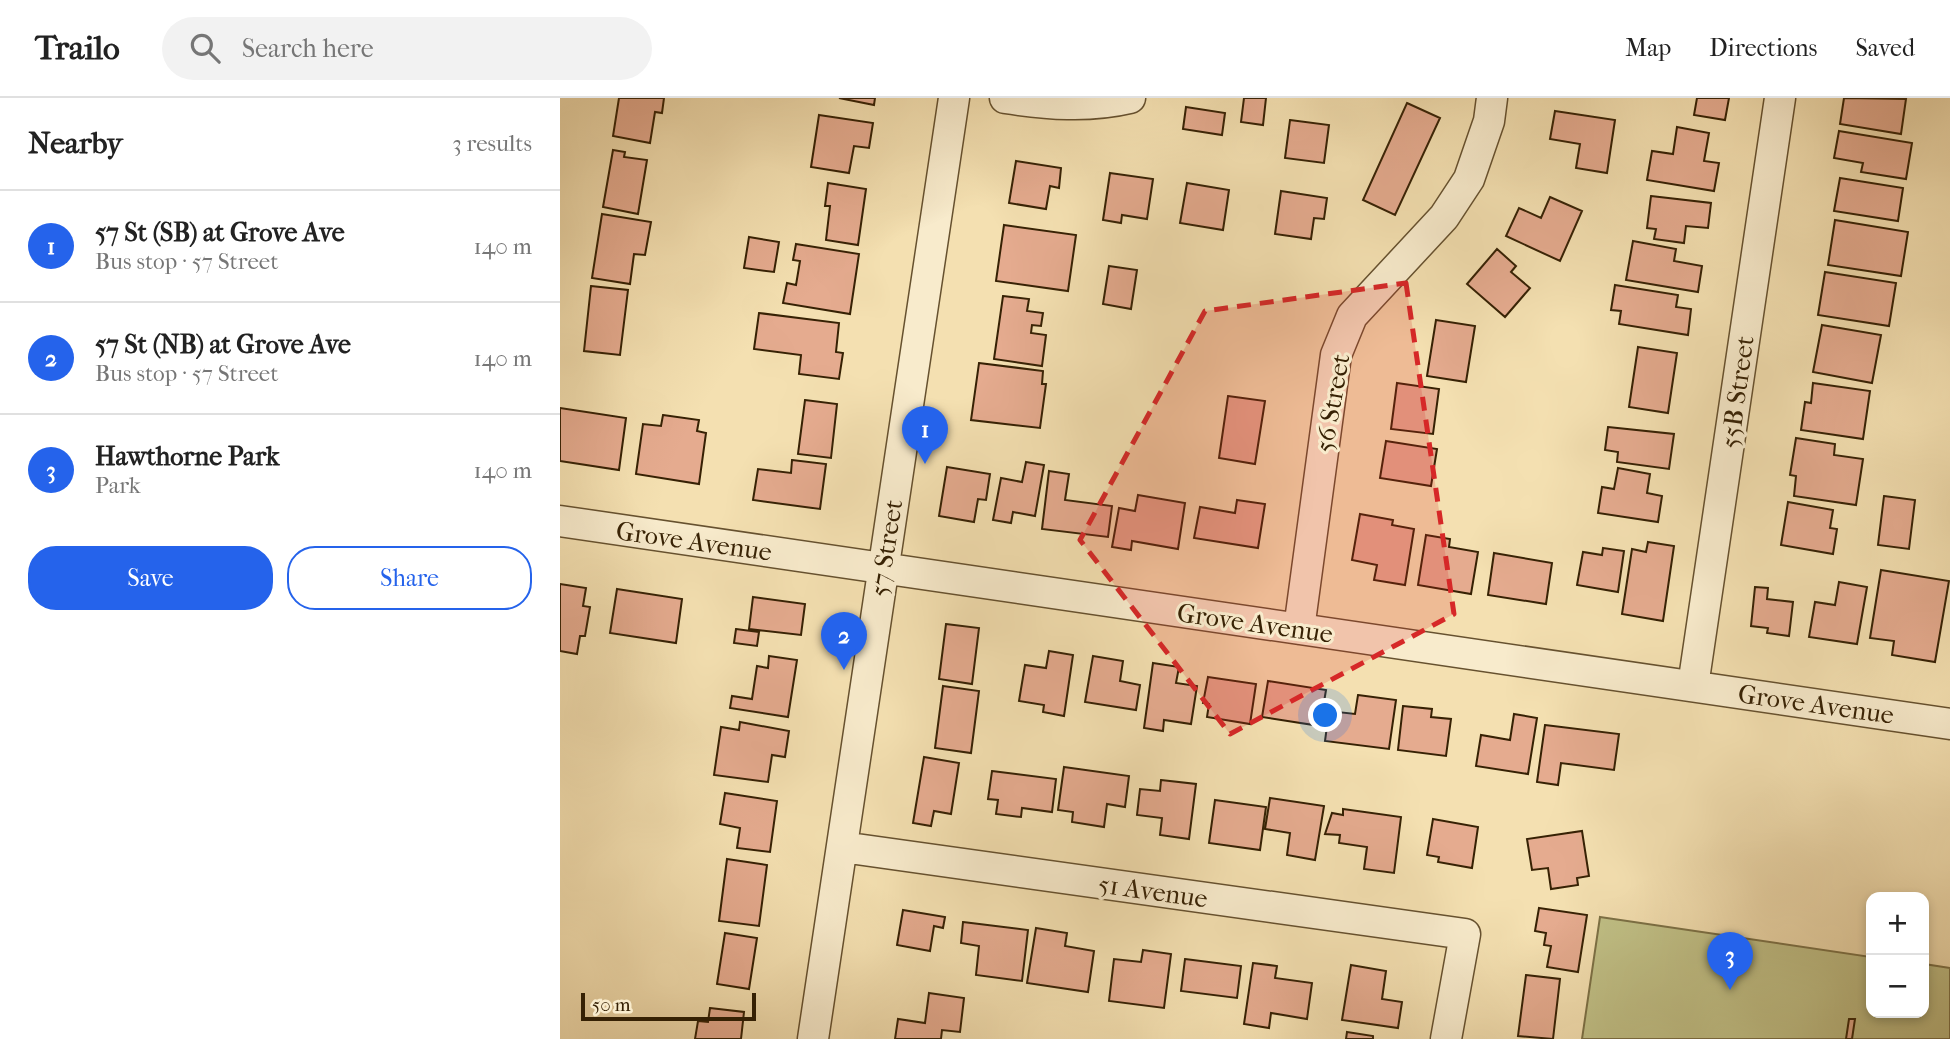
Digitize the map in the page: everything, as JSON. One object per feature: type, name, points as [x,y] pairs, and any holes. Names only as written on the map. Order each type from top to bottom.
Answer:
[{"type":"street","name":"57 Street","points":[[813,1039],[954,98]]},
{"type":"street","points":[[1005,98],[1056,106],[1114,102],[1130,98]]},
{"type":"street","name":"56 Street","points":[[1298,629],[1336,355],[1352,316],[1444,217],[1469,179],[1489,121],[1493,98]]},
{"type":"street","name":"55B Street","points":[[1693,686],[1780,98]]},
{"type":"street","name":"Grove Avenue","points":[[560,521],[1950,723]]},
{"type":"street","name":"51 Avenue","points":[[842,847],[1465,934],[1446,1039]]},
{"type":"highlighted area","points":[[1406,283],[1454,614],[1230,734],[1080,540],[1205,311]]},
{"type":"green space","points":[[1600,917],[1866,956],[1866,1018],[1929,1018],[1929,965],[1950,968],[1950,1039],[1582,1039]]},
{"type":"building","points":[[619,98],[664,98],[662,113],[655,112],[650,143],[613,136]]},
{"type":"building","points":[[839,98],[875,98],[874,105]]},
{"type":"building","points":[[1244,98],[1266,98],[1263,125],[1241,122]]},
{"type":"building","points":[[1697,98],[1729,98],[1725,120],[1694,115]]},
{"type":"building","points":[[1844,98],[1906,99],[1901,134],[1840,124]]},
{"type":"building","points":[[1407,103],[1440,118],[1395,215],[1363,200]]},
{"type":"building","points":[[1186,107],[1225,113],[1222,135],[1183,129]]},
{"type":"building","points":[[1555,111],[1615,120],[1607,173],[1576,168],[1580,144],[1550,139]]},
{"type":"building","points":[[819,115],[873,123],[869,148],[854,146],[849,173],[811,167]]},
{"type":"building","points":[[1290,120],[1329,125],[1324,163],[1285,158]]},
{"type":"building","points":[[1677,127],[1709,133],[1704,161],[1719,163],[1714,191],[1647,180],[1652,151],[1673,154]]},
{"type":"building","points":[[1839,131],[1912,143],[1906,179],[1861,172],[1863,163],[1834,158]]},
{"type":"building","points":[[613,150],[625,152],[624,157],[647,160],[638,214],[603,207]]},
{"type":"building","points":[[1016,161],[1061,168],[1059,188],[1050,186],[1046,209],[1009,203]]},
{"type":"building","points":[[1110,173],[1153,179],[1147,219],[1122,215],[1121,223],[1103,220]]},
{"type":"building","points":[[1840,178],[1903,188],[1898,221],[1834,211]]},
{"type":"building","points":[[828,183],[866,189],[858,245],[826,240],[830,206],[825,206]]},
{"type":"building","points":[[1187,183],[1229,190],[1223,230],[1180,223]]},
{"type":"building","points":[[1281,191],[1327,198],[1324,219],[1314,218],[1311,239],[1275,234]]},
{"type":"building","points":[[1651,196],[1711,203],[1708,228],[1686,226],[1684,243],[1654,239],[1656,229],[1647,228]]},
{"type":"building","points":[[1550,197],[1582,211],[1560,261],[1506,236],[1519,208],[1541,218]]},
{"type":"building","points":[[602,214],[651,222],[645,255],[634,254],[630,284],[592,278]]},
{"type":"building","points":[[1835,220],[1908,232],[1901,276],[1828,265]]},
{"type":"building","points":[[1004,225],[1076,235],[1068,291],[996,281]]},
{"type":"building","points":[[749,237],[779,242],[774,272],[744,268]]},
{"type":"building","points":[[1633,241],[1676,249],[1674,261],[1702,266],[1698,292],[1626,280]]},
{"type":"building","points":[[796,244],[859,254],[850,314],[783,303],[787,283],[796,285],[800,261],[793,260]]},
{"type":"building","points":[[1497,249],[1516,266],[1511,272],[1530,288],[1505,317],[1467,284]]},
{"type":"building","points":[[1109,266],[1137,270],[1131,309],[1103,304]]},
{"type":"building","points":[[1825,272],[1896,283],[1889,326],[1818,315]]},
{"type":"building","points":[[1615,285],[1678,295],[1676,307],[1691,309],[1688,335],[1619,324],[1621,311],[1611,310]]},
{"type":"building","points":[[591,286],[628,290],[620,355],[584,351]]},
{"type":"building","points":[[1003,296],[1029,299],[1027,311],[1043,313],[1041,326],[1032,325],[1031,333],[1046,335],[1042,366],[994,359]]},
{"type":"building","points":[[759,313],[839,323],[836,352],[843,353],[839,379],[799,374],[801,355],[754,349]]},
{"type":"building","points":[[1436,320],[1475,326],[1466,382],[1427,376]]},
{"type":"building","points":[[1822,325],[1881,335],[1872,383],[1813,372]]},
{"type":"building","points":[[1638,347],[1677,353],[1668,413],[1629,407]]},
{"type":"building","points":[[979,363],[1043,371],[1042,384],[1046,384],[1040,428],[971,420]]},
{"type":"building","points":[[1397,383],[1439,389],[1433,434],[1391,429]]},
{"type":"building","points":[[1813,383],[1870,391],[1863,439],[1801,430],[1805,402],[1811,403]]},
{"type":"building","points":[[1228,396],[1265,401],[1255,464],[1219,458]]},
{"type":"building","points":[[805,400],[837,404],[831,458],[798,454]]},
{"type":"building","points":[[560,408],[626,418],[619,470],[560,461]]},
{"type":"building","points":[[663,415],[699,420],[697,431],[706,433],[699,484],[636,474],[643,424],[661,426]]},
{"type":"building","points":[[1608,427],[1674,434],[1669,469],[1617,462],[1618,452],[1605,450]]},
{"type":"building","points":[[1796,438],[1835,444],[1834,455],[1863,459],[1856,505],[1794,496],[1796,476],[1790,475]]},
{"type":"building","points":[[1386,441],[1437,449],[1431,486],[1380,478]]},
{"type":"building","points":[[792,460],[826,464],[820,509],[753,500],[758,469],[791,473]]},
{"type":"building","points":[[1026,462],[1044,465],[1035,516],[1013,512],[1011,523],[993,520],[1001,478],[1022,482]]},
{"type":"building","points":[[947,467],[990,474],[986,500],[978,499],[974,522],[939,516]]},
{"type":"building","points":[[1618,468],[1650,474],[1647,493],[1662,496],[1658,522],[1598,513],[1602,487],[1614,489]]},
{"type":"building","points":[[1049,471],[1069,474],[1065,500],[1112,506],[1108,537],[1042,529]]},
{"type":"building","points":[[1138,495],[1185,503],[1178,549],[1132,541],[1131,550],[1112,547],[1119,508],[1135,511]]},
{"type":"building","points":[[1884,496],[1915,500],[1909,549],[1878,545]]},
{"type":"building","points":[[1237,500],[1265,504],[1258,548],[1194,538],[1200,507],[1235,513]]},
{"type":"building","points":[[1788,502],[1833,510],[1830,528],[1837,529],[1833,554],[1781,545]]},
{"type":"building","points":[[1360,514],[1393,520],[1392,525],[1414,529],[1405,585],[1374,580],[1377,565],[1352,560]]},
{"type":"building","points":[[1426,535],[1450,539],[1449,547],[1478,552],[1471,594],[1418,585]]},
{"type":"building","points":[[1648,542],[1674,546],[1663,621],[1622,614],[1632,549],[1646,552]]},
{"type":"building","points":[[1603,548],[1624,551],[1618,592],[1577,585],[1583,552],[1602,555]]},
{"type":"building","points":[[1494,553],[1552,563],[1546,604],[1488,595]]},
{"type":"building","points":[[1881,570],[1949,581],[1935,662],[1892,655],[1894,641],[1870,638]]},
{"type":"building","points":[[1839,582],[1867,587],[1857,644],[1809,637],[1815,602],[1835,605]]},
{"type":"building","points":[[560,584],[586,588],[583,606],[590,607],[585,636],[580,636],[577,654],[560,651]]},
{"type":"building","points":[[1755,587],[1768,588],[1767,599],[1793,602],[1789,636],[1767,633],[1768,628],[1751,626]]},
{"type":"building","points":[[617,589],[682,599],[676,643],[610,633]]},
{"type":"building","points":[[753,597],[805,604],[801,635],[749,629]]},
{"type":"building","points":[[946,624],[979,628],[972,684],[939,679]]},
{"type":"building","points":[[736,629],[759,632],[757,646],[734,643]]},
{"type":"building","points":[[1049,651],[1073,655],[1064,716],[1043,712],[1044,705],[1019,701],[1025,665],[1046,668]]},
{"type":"building","points":[[769,656],[797,660],[788,717],[730,708],[732,696],[752,699],[757,666],[768,668]]},
{"type":"building","points":[[1093,656],[1123,661],[1120,681],[1140,685],[1136,710],[1085,702]]},
{"type":"building","points":[[1153,663],[1179,667],[1176,683],[1197,686],[1191,724],[1164,720],[1163,731],[1144,728]]},
{"type":"building","points":[[1208,677],[1256,684],[1250,724],[1207,717],[1209,704],[1203,703]]},
{"type":"building","points":[[1268,681],[1326,690],[1320,726],[1262,717]]},
{"type":"building","points":[[943,686],[979,691],[971,753],[935,748]]},
{"type":"building","points":[[1358,695],[1396,700],[1389,749],[1325,741],[1329,711],[1355,714]]},
{"type":"building","points":[[1403,706],[1432,709],[1431,717],[1451,719],[1446,756],[1398,750]]},
{"type":"building","points":[[1514,714],[1537,718],[1528,774],[1476,766],[1481,735],[1510,740]]},
{"type":"building","points":[[740,722],[789,731],[785,757],[772,755],[768,782],[714,775],[721,727],[739,730]]},
{"type":"building","points":[[1545,725],[1619,734],[1614,770],[1561,763],[1558,785],[1537,782]]},
{"type":"building","points":[[924,757],[959,763],[951,814],[934,811],[931,826],[913,823]]},
{"type":"building","points":[[1064,767],[1129,776],[1125,807],[1107,804],[1104,827],[1072,822],[1073,812],[1058,810]]},
{"type":"building","points":[[992,771],[1056,779],[1052,812],[1022,808],[1021,817],[996,814],[998,800],[988,799]]},
{"type":"building","points":[[1161,780],[1196,784],[1189,839],[1160,835],[1162,818],[1137,815],[1140,789],[1160,791]]},
{"type":"building","points":[[725,793],[777,801],[770,852],[737,848],[740,828],[720,824]]},
{"type":"building","points":[[1270,798],[1324,806],[1315,860],[1287,855],[1290,833],[1265,829]]},
{"type":"building","points":[[1215,800],[1266,807],[1260,850],[1209,843]]},
{"type":"building","points":[[1343,809],[1401,817],[1394,873],[1364,869],[1367,847],[1339,843],[1340,835],[1325,834],[1332,813],[1343,815]]},
{"type":"building","points":[[1433,819],[1478,827],[1472,868],[1438,862],[1439,857],[1427,855]]},
{"type":"building","points":[[1582,831],[1589,876],[1577,878],[1578,885],[1551,889],[1548,868],[1532,870],[1527,839]]},
{"type":"building","points":[[727,859],[767,865],[759,926],[719,921]]},
{"type":"building","points":[[1539,908],[1587,915],[1578,972],[1547,967],[1551,946],[1544,945],[1546,933],[1535,931]]},
{"type":"building","points":[[903,910],[945,917],[943,928],[934,926],[930,951],[897,945]]},
{"type":"building","points":[[963,922],[1028,930],[1022,981],[976,975],[979,946],[961,943]]},
{"type":"building","points":[[1036,928],[1067,933],[1065,946],[1094,951],[1088,992],[1027,983]]},
{"type":"building","points":[[725,933],[757,938],[749,989],[717,984]]},
{"type":"building","points":[[1143,950],[1171,954],[1164,1008],[1109,1001],[1114,959],[1141,962]]},
{"type":"building","points":[[1185,959],[1241,966],[1237,998],[1181,991]]},
{"type":"building","points":[[1253,963],[1277,966],[1275,978],[1312,983],[1307,1019],[1271,1013],[1269,1028],[1244,1024]]},
{"type":"building","points":[[1351,965],[1386,971],[1382,999],[1402,1002],[1398,1028],[1342,1020]]},
{"type":"building","points":[[1526,975],[1560,979],[1553,1039],[1518,1036]]},
{"type":"building","points":[[929,993],[964,998],[960,1032],[942,1030],[941,1039],[895,1039],[898,1019],[925,1023]]},
{"type":"building","points":[[710,1008],[744,1012],[741,1039],[695,1039],[698,1021],[708,1022]]},
{"type":"building","points":[[1849,1019],[1855,1019],[1852,1039],[1846,1039]]},
{"type":"building","points":[[1347,1032],[1373,1036],[1373,1039],[1346,1039]]},
{"type":"place","name":"57 St (SB) at Grove Ave","points":[[925,464]]},
{"type":"place","name":"57 St (NB) at Grove Ave","points":[[844,670]]},
{"type":"place","name":"Hawthorne Park","points":[[1730,990]]}]
